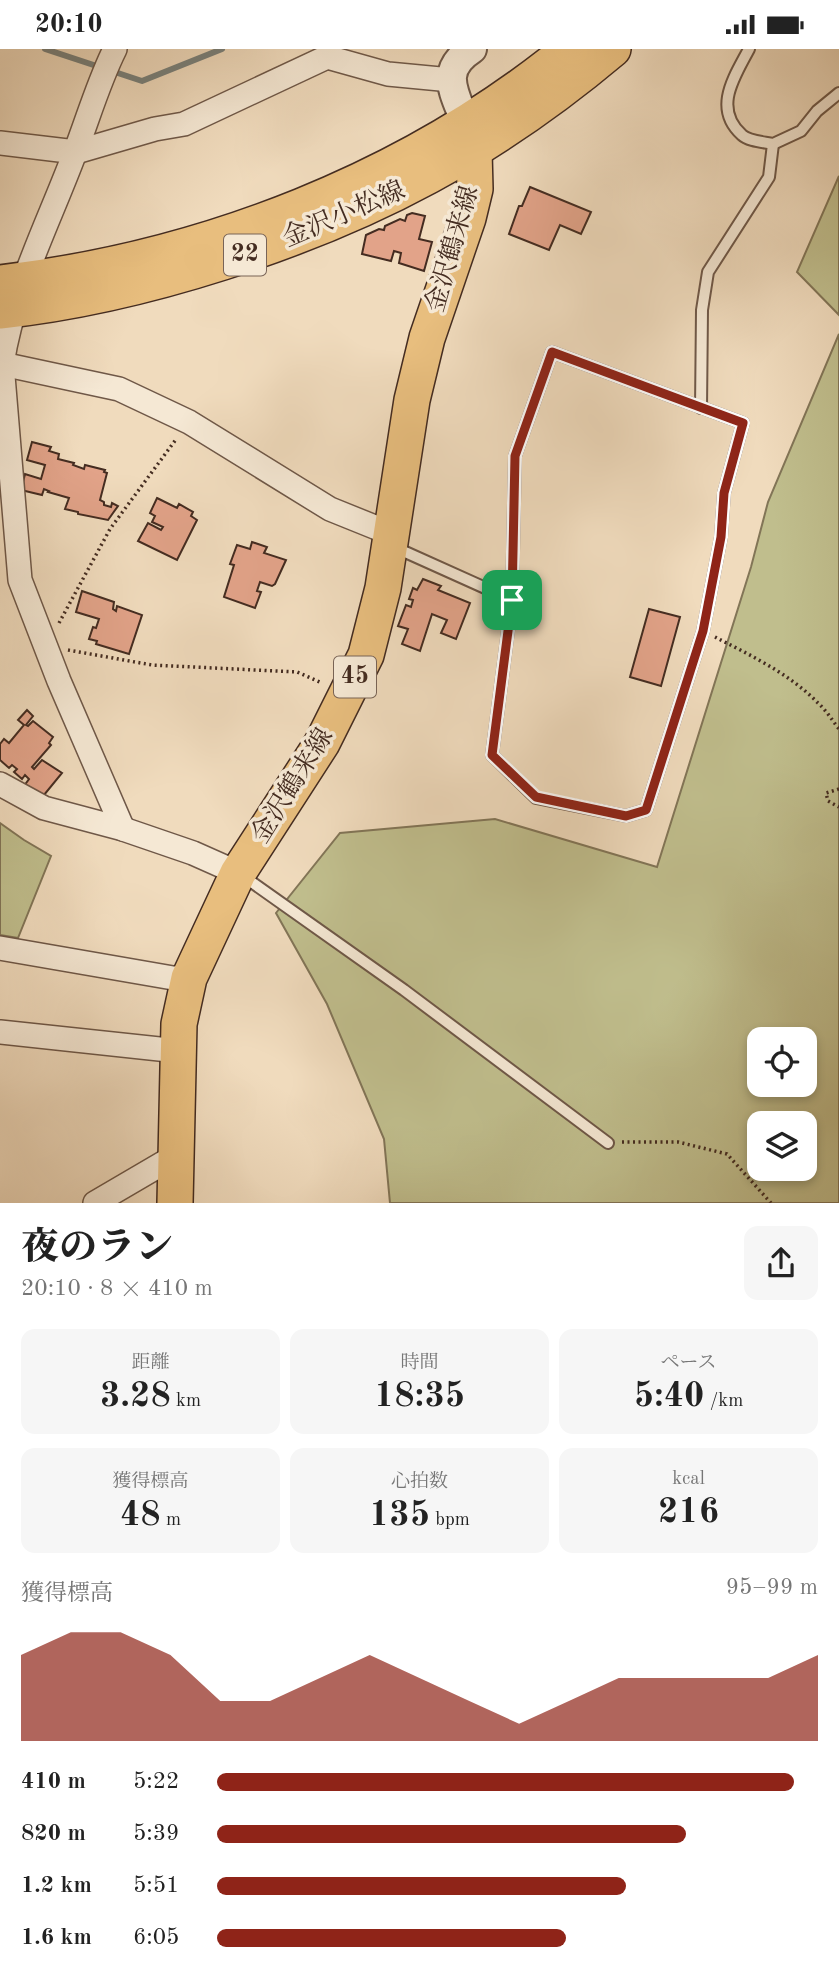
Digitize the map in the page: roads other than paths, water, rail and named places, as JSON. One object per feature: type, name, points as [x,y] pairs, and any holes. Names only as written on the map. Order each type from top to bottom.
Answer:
[{"type":"main road","name":"金沢小松線","points":[[470,138],[569,49]]},
{"type":"main road","name":"金沢小松線","points":[[10,296],[62,275],[158,254],[233,231],[349,185],[410,155],[513,126],[613,49]]},
{"type":"main road","name":"金沢鶴来線","points":[[175,1203],[179,1024],[189,978],[238,873],[322,743],[366,655],[383,589],[412,400],[427,338],[468,218],[475,189],[470,138]]},
{"type":"street","points":[[470,138],[451,80],[455,63],[472,49]]},
{"type":"street","points":[[0,143],[76,152],[155,129],[184,124],[327,57],[388,74],[451,80]]},
{"type":"street","points":[[109,61],[76,152],[10,296],[2,364],[20,580],[123,828]]},
{"type":"street","points":[[2,364],[119,389],[189,422],[330,509],[392,534]]},
{"type":"street","points":[[0,784],[44,809],[123,828],[193,853],[238,873]]},
{"type":"street","points":[[0,948],[173,978],[189,978]]},
{"type":"street","points":[[0,1032],[178,1051]]},
{"type":"street","points":[[94,1203],[177,1154]]},
{"type":"lane","points":[[749,49],[727,91],[729,118],[743,137],[773,144],[801,131],[817,111],[839,93]]},
{"type":"lane","points":[[701,408],[702,310],[708,272],[769,177],[773,144]]},
{"type":"lane","points":[[552,352],[701,408],[743,423],[724,493],[721,537],[703,631],[646,810],[626,816],[536,797],[492,755],[512,600],[515,456],[552,352]]},
{"type":"lane","points":[[392,534],[403,551],[512,600]]},
{"type":"lane","points":[[238,873],[404,990],[608,1143]]},
{"type":"waterway","points":[[45,49],[142,81],[222,49]]}]
